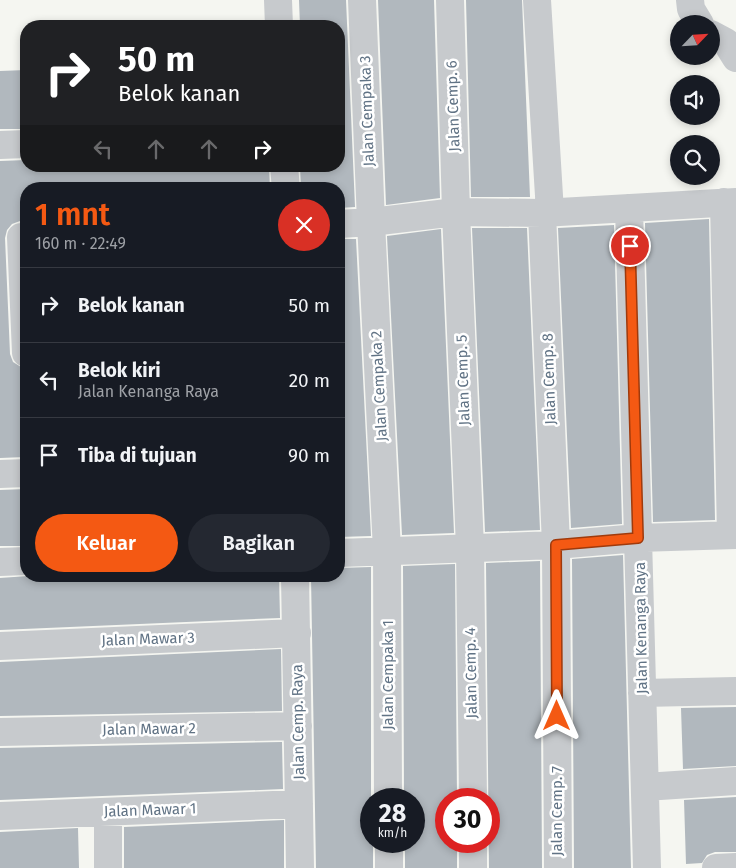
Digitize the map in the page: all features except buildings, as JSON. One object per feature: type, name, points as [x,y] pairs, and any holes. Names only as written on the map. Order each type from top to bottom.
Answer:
[{"type":"street","points":[[278,0],[279,20]]},
{"type":"street","name":"Jalan Cempaka 3","points":[[362,0],[371,222]]},
{"type":"street","name":"Jalan Cemp. 6","points":[[450,0],[456,212]]},
{"type":"street","name":"Jalan Cemp. 8","points":[[537,0],[546,212],[556,545]]},
{"type":"street","points":[[690,0],[691,9],[695,15]]},
{"type":"street","points":[[720,29],[736,28]]},
{"type":"street","points":[[720,39],[726,42],[736,58]]},
{"type":"street","points":[[0,145],[20,144]]},
{"type":"street","points":[[345,224],[456,212],[546,212],[730,202],[734,535],[638,538],[556,545],[345,553]]},
{"type":"street","name":"Jalan Kenanga Raya","points":[[629,208],[647,868]]},
{"type":"street","name":"Jalan Cemp. 5","points":[[456,212],[470,548]]},
{"type":"street","name":"Jalan Cempaka 2","points":[[371,222],[387,551]]},
{"type":"street","points":[[16,237],[20,283]]},
{"type":"street","points":[[0,474],[20,473]]},
{"type":"street","name":"Jalan Cemp. 7","points":[[556,545],[558,868]]},
{"type":"street","name":"Jalan Cemp. 4","points":[[470,548],[472,788]]},
{"type":"street","name":"Jalan Cempaka 1","points":[[387,551],[388,788]]},
{"type":"street","points":[[0,562],[20,561]]},
{"type":"street","name":"Jalan Cemp. Raya","points":[[295,582],[300,868]]},
{"type":"street","name":"Jalan Mawar 3","points":[[0,646],[297,633]]},
{"type":"street","points":[[642,693],[736,691]]},
{"type":"street","name":"Jalan Mawar 2","points":[[0,732],[298,726]]},
{"type":"street","points":[[645,788],[736,781]]},
{"type":"street","name":"Jalan Mawar 1","points":[[0,816],[299,804]]},
{"type":"street","points":[[108,812],[108,868]]},
{"type":"street","points":[[389,853],[389,868]]},
{"type":"street","points":[[473,853],[473,868]]},
{"type":"street","points":[[716,868],[736,867]]},
{"type":"route","points":[[557,716],[556,545],[638,538],[630,246]]}]
